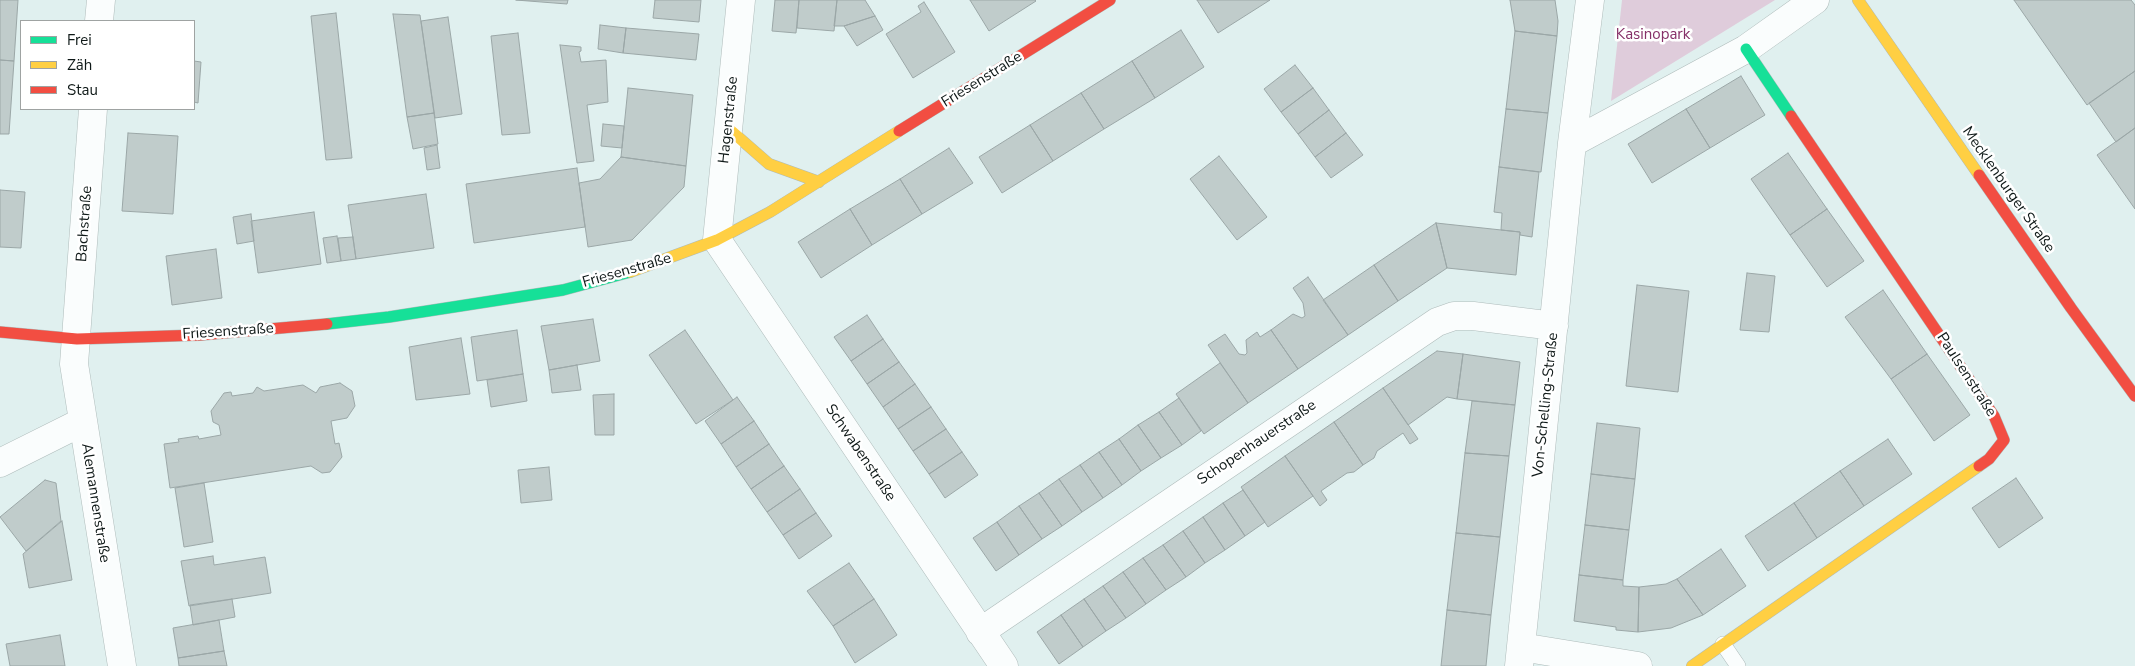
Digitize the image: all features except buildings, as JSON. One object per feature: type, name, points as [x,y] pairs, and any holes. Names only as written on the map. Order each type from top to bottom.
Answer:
[{"type":"street","points":[[100,20],[101,0]]},
{"type":"street","name":"Hagenstraße","points":[[717,240],[741,0]]},
{"type":"street","name":"Friesenstraße","points":[[0,332],[77,339],[200,335],[276,329],[389,317],[563,290],[608,279],[684,255],[717,240],[820,182],[1110,0]]},
{"type":"street","name":"Von-Schelling-Straße","points":[[1520,657],[1572,144],[1590,0]]},
{"type":"street","points":[[1572,144],[1746,49],[1815,0]]},
{"type":"street","name":"Mecklenburger Straße","points":[[1858,0],[2071,308],[2135,396]]},
{"type":"street","name":"Paulsenstraße","points":[[1692,666],[1989,459],[2004,440],[1994,416],[1746,49]]},
{"type":"street","name":"Bachstraße","points":[[77,339],[93,110]]},
{"type":"street","points":[[729,129],[769,164],[820,182]]},
{"type":"street","name":"Schwabenstraße","points":[[717,240],[1004,666]]},
{"type":"street","name":"Schopenhauerstraße","points":[[980,632],[1437,322],[1454,316],[1473,316],[1554,326]]},
{"type":"street","name":"Alemannenstraße","points":[[77,339],[74,364],[122,666]]},
{"type":"street","points":[[0,464],[82,422]]},
{"type":"street","points":[[1520,657],[1638,666]]},
{"type":"lane","points":[[1723,644],[1738,666]]},
{"type":"green space","name":"Kasinopark","points":[[1622,0],[1775,0],[1611,101]]},
{"type":"traffic: fast","points":[[1746,49],[1791,116]]},
{"type":"traffic: fast","points":[[327,324],[389,317],[563,290],[630,272]]},
{"type":"traffic: slow","points":[[1858,0],[1979,175]]},
{"type":"traffic: slow","points":[[729,129],[769,164],[819,182]]},
{"type":"traffic: slow","points":[[630,272],[717,240],[770,212],[899,131]]},
{"type":"traffic: slow","points":[[1692,666],[1979,466]]},
{"type":"traffic: jam","points":[[899,131],[1110,0]]},
{"type":"traffic: jam","points":[[1791,116],[1994,416],[2004,440],[1989,459],[1979,466]]},
{"type":"traffic: jam","points":[[1979,175],[2071,308],[2135,396]]},
{"type":"traffic: jam","points":[[0,332],[77,339],[200,335],[327,324]]}]
